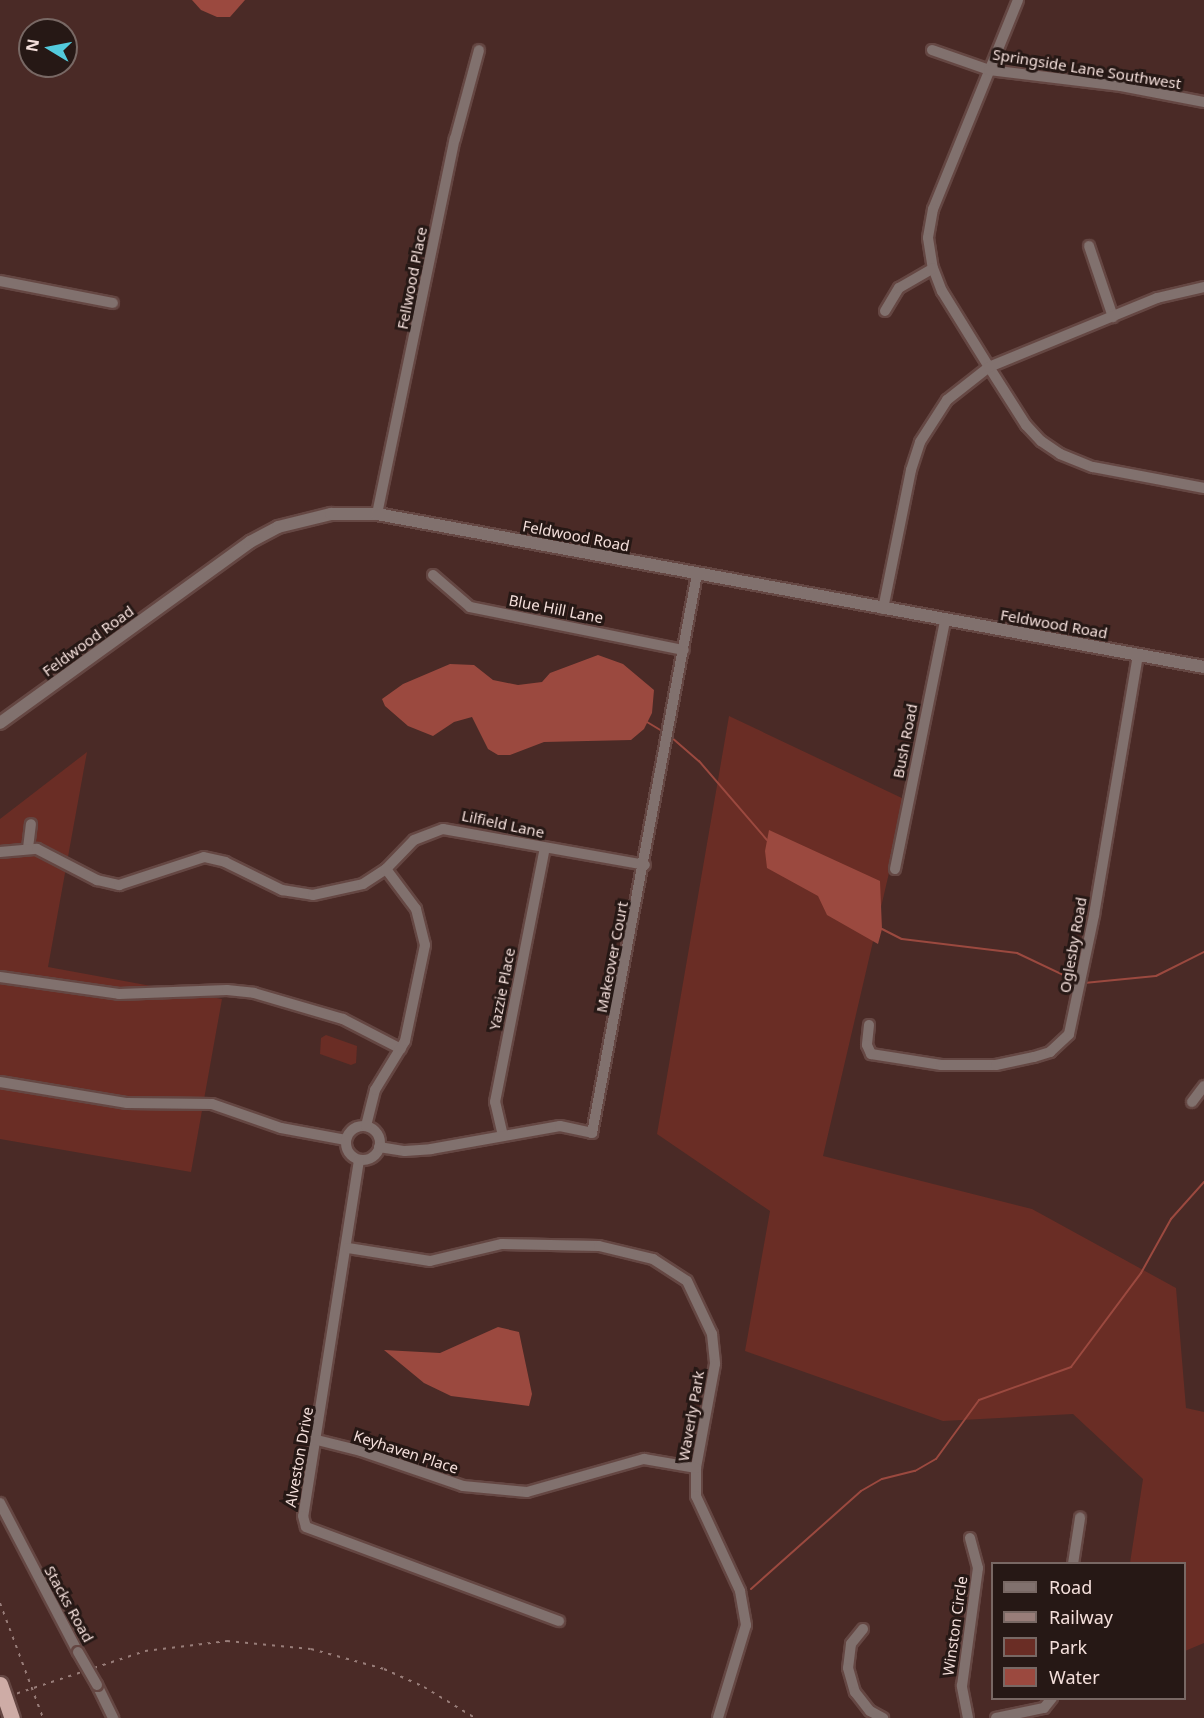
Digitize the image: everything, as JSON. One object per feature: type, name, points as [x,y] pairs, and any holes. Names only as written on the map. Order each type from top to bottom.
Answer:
[{"type":"main road","points":[[0,1684],[12,1718]]},
{"type":"street","points":[[1018,0],[933,209],[928,238],[933,268],[942,291],[1026,425],[1060,454],[1093,467],[1203,487],[1204,476]]},
{"type":"street","name":"Fellwood Place","points":[[377,513],[455,139],[480,50]]},
{"type":"street","name":"Springside Lane Southwest","points":[[932,50],[989,70],[1121,86],[1204,102]]},
{"type":"street","points":[[1089,246],[1113,317]]},
{"type":"street","points":[[885,311],[899,288],[933,268]]},
{"type":"street","points":[[0,281],[113,303]]},
{"type":"street","points":[[883,609],[920,442],[947,400],[989,367],[1156,298],[1204,287]]},
{"type":"street","name":"Feldwood Road","points":[[0,723],[250,542],[312,516],[377,513],[1204,667]]},
{"type":"street","name":"Makeover Court","points":[[379,1147],[405,1151],[431,1149],[560,1126],[592,1133],[645,865],[697,574]]},
{"type":"street","name":"Blue Hill Lane","points":[[433,575],[470,607],[684,650]]},
{"type":"street","name":"Bush Road","points":[[895,869],[945,620]]},
{"type":"street","name":"Oglesby Road","points":[[869,1025],[867,1046],[871,1054],[940,1065],[996,1065],[1050,1052],[1069,1034],[1092,926],[1138,655]]},
{"type":"street","points":[[0,852],[28,848],[31,824]]},
{"type":"street","name":"Lilfield Lane","points":[[28,848],[111,885],[133,884],[183,862],[204,857],[225,862],[282,890],[313,895],[363,884],[386,869],[414,840],[443,829],[456,828],[545,848],[645,865]]},
{"type":"street","name":"Yazzie Place","points":[[503,1136],[495,1102],[545,848]]},
{"type":"street","points":[[366,1126],[375,1090],[401,1049],[424,935],[416,909],[386,869]]},
{"type":"street","points":[[0,977],[111,994],[227,990],[254,993],[343,1019],[401,1049]]},
{"type":"street","points":[[0,1082],[127,1103],[212,1104],[281,1128],[346,1140]]},
{"type":"street","points":[[1192,1102],[1204,1086]]},
{"type":"street","points":[[366,1126],[378,1135],[379,1147],[372,1157],[360,1160],[349,1153],[346,1140],[355,1127],[366,1126]]},
{"type":"street","name":"Alveston Drive","points":[[360,1160],[348,1248],[303,1516],[310,1531],[559,1621]]},
{"type":"street","name":"Waverly Park","points":[[348,1248],[430,1261],[502,1244],[599,1246],[653,1259],[687,1281],[712,1334],[715,1364],[696,1468],[696,1496],[700,1513],[740,1591],[746,1625],[718,1718]]},
{"type":"street","name":"Keyhaven Place","points":[[317,1440],[361,1451],[463,1486],[527,1492],[644,1459],[696,1468]]},
{"type":"street","name":"Stacks Road","points":[[0,1503],[113,1718]]},
{"type":"street","points":[[1073,1562],[1080,1518]]},
{"type":"street","name":"Winston Circle","points":[[968,1718],[962,1686],[978,1568],[970,1539]]},
{"type":"street","points":[[863,1629],[851,1644],[848,1668],[855,1692],[870,1711],[883,1718]]},
{"type":"street","points":[[996,1718],[1044,1708],[1050,1700]]},
{"type":"green space","points":[[729,716],[906,800],[823,1156],[1032,1209],[1176,1288],[1186,1408],[1204,1412],[1204,1643],[1186,1651],[1186,1562],[1130,1562],[1143,1479],[1073,1414],[943,1421],[745,1351],[770,1211],[657,1134]]},
{"type":"green space","points":[[87,752],[48,967],[222,999],[191,1172],[0,1139],[0,819]]},
{"type":"green space","points":[[326,1035],[357,1046],[356,1063],[351,1065],[320,1054],[321,1038]]},
{"type":"water","points":[[192,0],[245,0],[230,17],[217,17],[201,10]]},
{"type":"water","points":[[598,655],[623,664],[654,690],[652,713],[644,729],[631,740],[544,742],[510,755],[498,755],[488,749],[472,717],[454,722],[433,736],[408,726],[385,706],[382,699],[403,684],[450,664],[474,665],[493,680],[518,685],[542,682],[550,673]]},
{"type":"water","points":[[769,830],[880,881],[882,929],[878,944],[827,915],[818,896],[767,868],[765,851]]},
{"type":"water","points":[[498,1327],[519,1332],[532,1394],[529,1406],[451,1396],[424,1383],[384,1350],[440,1353]]},
{"type":"waterway","points":[[647,722],[662,731]]},
{"type":"waterway","points":[[671,737],[699,761],[767,840]]},
{"type":"waterway","points":[[882,929],[902,939],[1017,953],[1076,981]]},
{"type":"waterway","points":[[1084,983],[1156,976],[1204,952]]},
{"type":"waterway","points":[[751,1589],[861,1491],[882,1479],[915,1471],[936,1459],[979,1400],[1071,1367],[1141,1273],[1171,1219],[1204,1182]]},
{"type":"railway","points":[[0,1603],[43,1718]]},
{"type":"railway","points":[[0,1699],[145,1651],[227,1641],[311,1649],[384,1669],[424,1687],[475,1718]]}]
